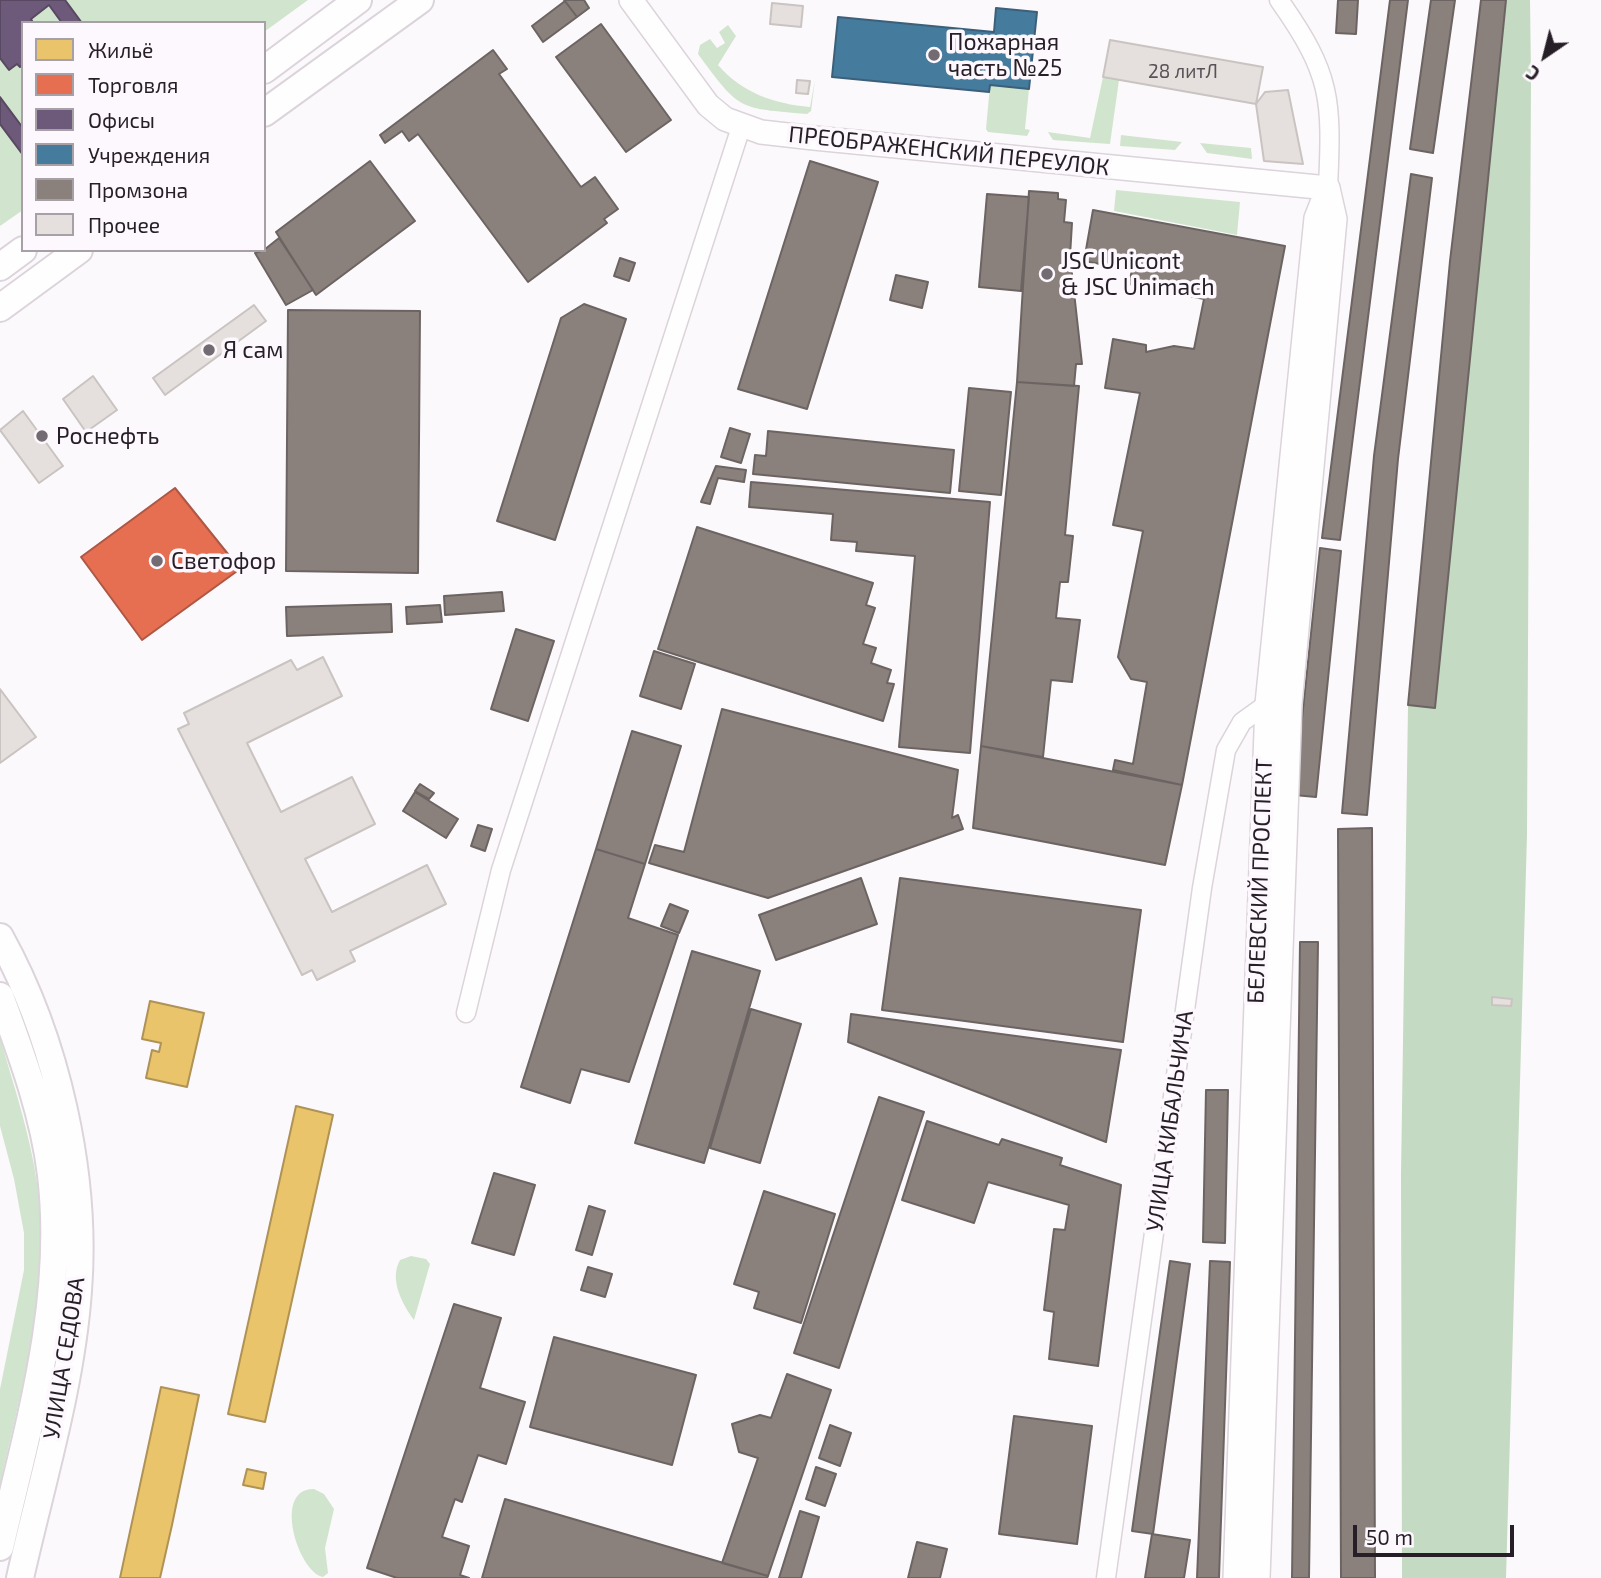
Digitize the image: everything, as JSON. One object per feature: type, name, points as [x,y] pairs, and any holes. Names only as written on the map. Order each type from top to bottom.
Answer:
[{"type":"main road","points":[[266,69],[358,0]]},
{"type":"main road","points":[[266,112],[420,0]]},
{"type":"main road","points":[[0,267],[21,251]]},
{"type":"main road","points":[[0,308],[76,252]]},
{"type":"main road","name":"УЛИЦА СЕДОВА","points":[[0,937],[34,1013],[64,1107],[72,1149],[80,1238],[78,1292],[72,1339],[20,1578]]},
{"type":"main road","name":"УЛИЦА СЕДОВА","points":[[0,996],[20,1054],[47,1153],[55,1235],[50,1314],[0,1547]]},
{"type":"street","name":"ПРЕОБРАЖЕНСКИЙ ПЕРЕУЛОК","points":[[631,0],[708,105],[741,127],[814,138],[1328,188]]},
{"type":"street","name":"БЕЛЕВСКИЙ ПРОСПЕКТ","points":[[1258,1578],[1290,704],[1335,219],[1328,188],[1331,106],[1325,82],[1302,32],[1279,0]]},
{"type":"street","points":[[466,1013],[501,870],[741,127]]},
{"type":"street","name":"БЕЛЕВСКИЙ ПРОСПЕКТ","points":[[1235,1578],[1267,704],[1316,218],[1328,188]]},
{"type":"street","points":[[1267,704],[1290,704]]},
{"type":"street","name":"УЛИЦА КИБАЛЬЧИЧА","points":[[1107,1578],[1202,888],[1226,750],[1242,722],[1267,704]]},
{"type":"green space","points":[[0,0],[308,0],[266,31],[266,21],[21,21],[21,211],[0,226]]},
{"type":"green space","points":[[1506,0],[1530,0],[1531,78],[1527,834],[1506,1578],[1402,1578],[1401,1175],[1408,705],[1435,707]]},
{"type":"green space","points":[[728,25],[736,36],[718,65],[727,75],[748,90],[772,100],[810,107],[815,80],[811,111],[807,114],[753,107],[742,103],[723,87],[698,54],[700,45],[710,39],[717,48],[725,43],[719,32]]},
{"type":"green space","points":[[1103,77],[1119,80],[1110,144],[1053,140],[1048,132],[1090,138]]},
{"type":"green space","points":[[990,85],[1029,89],[1025,129],[1030,130],[1027,136],[988,132],[986,129]]},
{"type":"green space","points":[[1121,135],[1182,142],[1175,150],[1120,146]]},
{"type":"green space","points":[[1200,143],[1251,148],[1252,159],[1207,153]]},
{"type":"green space","points":[[1116,190],[1240,202],[1237,235],[1114,211]]},
{"type":"green space","points":[[0,1038],[21,1110],[37,1183],[40,1260],[32,1336],[0,1485],[0,1389],[24,1270],[24,1233],[0,1126]]},
{"type":"green space","points":[[411,1256],[426,1259],[430,1264],[414,1320],[401,1299],[396,1283],[400,1260]]},
{"type":"green space","points":[[314,1489],[324,1494],[334,1509],[325,1548],[328,1573],[323,1577],[314,1572],[305,1561],[293,1531],[294,1502],[301,1492]]},
{"type":"building: Жильё","points":[[150,1001],[204,1013],[187,1087],[146,1078],[152,1050],[159,1052],[161,1043],[142,1039]]},
{"type":"building: Жильё","points":[[296,1106],[333,1115],[265,1422],[228,1414]]},
{"type":"building: Жильё","points":[[161,1387],[199,1395],[172,1525],[160,1578],[120,1578]]},
{"type":"building: Жильё","points":[[247,1469],[266,1473],[263,1489],[243,1485]]},
{"type":"building: Торговля","points":[[175,488],[240,569],[142,640],[81,557]]},
{"type":"building: Офисы","points":[[0,0],[65,0],[81,21],[61,21],[49,5],[31,19],[32,21],[21,21],[21,66],[17,64],[9,70],[0,58]]},
{"type":"building: Офисы","points":[[0,97],[21,125],[21,152],[0,124]]},
{"type":"building: Учреждения","name":"Пожарная часть №25","points":[[996,8],[1037,12],[1029,89],[990,85],[989,92],[832,77],[838,17],[994,32]]},
{"type":"building: Промзона","points":[[564,0],[584,0],[589,8],[577,17]]},
{"type":"building: Промзона","points":[[1338,0],[1358,0],[1356,34],[1336,33]]},
{"type":"building: Промзона","points":[[1390,0],[1408,0],[1340,540],[1322,538]]},
{"type":"building: Промзона","points":[[1431,0],[1455,0],[1433,153],[1410,149]]},
{"type":"building: Промзона","points":[[1481,0],[1506,0],[1435,708],[1408,705],[1450,261]]},
{"type":"building: Промзона","points":[[565,1],[577,17],[543,42],[532,26]]},
{"type":"building: Промзона","points":[[601,24],[671,120],[626,152],[556,57]]},
{"type":"building: Промзона","points":[[493,50],[507,69],[499,74],[581,187],[595,177],[618,209],[604,219],[607,223],[528,282],[418,134],[409,141],[402,131],[385,143],[380,135]]},
{"type":"building: Промзона","points":[[370,161],[415,221],[316,295],[276,232]]},
{"type":"building: Промзона","points":[[810,161],[878,182],[807,409],[738,389]]},
{"type":"building: Промзона","points":[[1411,174],[1432,178],[1398,459],[1367,815],[1342,813],[1374,456]]},
{"type":"building: Промзона","name":"JSC Unicont & JSC Unimach","points":[[1029,191],[1058,193],[1058,199],[1066,200],[1064,222],[1072,223],[1070,256],[1082,364],[1076,364],[1074,386],[1017,382]]},
{"type":"building: Промзона","points":[[987,194],[1029,197],[1021,291],[979,287]]},
{"type":"building: Промзона","points":[[1093,210],[1285,246],[1182,785],[1113,770],[1115,760],[1133,764],[1147,682],[1131,679],[1118,657],[1143,531],[1113,525],[1140,393],[1105,388],[1113,339],[1146,345],[1146,352],[1174,346],[1194,349],[1204,299],[1129,284],[1132,270],[1084,261]]},
{"type":"building: Промзона","points":[[279,238],[313,290],[286,305],[255,253],[266,252],[266,248]]},
{"type":"building: Промзона","points":[[620,258],[635,263],[629,281],[614,276]]},
{"type":"building: Промзона","points":[[896,275],[928,282],[922,308],[890,300]]},
{"type":"building: Промзона","points":[[584,304],[626,319],[555,540],[497,521],[561,318]]},
{"type":"building: Промзона","points":[[288,310],[420,311],[418,573],[286,571]]},
{"type":"building: Промзона","points":[[1017,382],[1079,386],[1065,535],[1073,536],[1068,582],[1060,582],[1056,618],[1080,620],[1072,682],[1051,680],[1043,757],[981,746]]},
{"type":"building: Промзона","points":[[969,388],[1011,392],[1001,495],[959,491]]},
{"type":"building: Промзона","points":[[730,428],[750,434],[741,463],[721,457]]},
{"type":"building: Промзона","points":[[768,431],[954,450],[950,493],[753,474],[755,455],[766,456]]},
{"type":"building: Промзона","points":[[716,466],[746,470],[744,482],[718,478],[710,504],[701,502]]},
{"type":"building: Промзона","points":[[751,482],[990,502],[970,753],[899,747],[915,556],[856,551],[857,542],[831,540],[833,514],[749,507]]},
{"type":"building: Промзона","points":[[697,527],[873,583],[866,605],[875,608],[863,644],[876,648],[871,663],[891,670],[887,683],[894,684],[883,721],[658,649]]},
{"type":"building: Промзона","points":[[1320,548],[1341,551],[1316,797],[1294,795]]},
{"type":"building: Промзона","points":[[502,592],[504,611],[445,615],[444,596]]},
{"type":"building: Промзона","points":[[391,604],[392,632],[287,636],[286,607]]},
{"type":"building: Промзона","points":[[440,605],[442,622],[407,624],[406,607]]},
{"type":"building: Промзона","points":[[516,629],[554,641],[528,721],[491,709]]},
{"type":"building: Промзона","points":[[654,651],[695,664],[681,709],[640,696]]},
{"type":"building: Промзона","points":[[722,709],[958,770],[952,818],[958,815],[963,829],[768,898],[649,863],[655,845],[684,852]]},
{"type":"building: Промзона","points":[[632,731],[681,746],[645,864],[596,849]]},
{"type":"building: Промзона","points":[[981,746],[1182,785],[1165,865],[973,828]]},
{"type":"building: Промзона","points":[[420,784],[434,793],[429,799],[415,791]]},
{"type":"building: Промзона","points":[[415,792],[458,819],[446,838],[403,811]]},
{"type":"building: Промзона","points":[[478,825],[492,829],[485,851],[471,846]]},
{"type":"building: Промзона","points":[[1372,828],[1375,1578],[1341,1578],[1338,829]]},
{"type":"building: Промзона","points":[[596,849],[645,864],[628,918],[678,935],[629,1082],[581,1069],[570,1103],[521,1087]]},
{"type":"building: Промзона","points":[[861,878],[877,924],[776,960],[759,915]]},
{"type":"building: Промзона","points":[[900,878],[1141,910],[1123,1042],[882,1010]]},
{"type":"building: Промзона","points":[[670,904],[688,911],[679,933],[661,926]]},
{"type":"building: Промзона","points":[[1300,942],[1318,942],[1309,1578],[1292,1578]]},
{"type":"building: Промзона","points":[[692,951],[760,971],[704,1163],[635,1143]]},
{"type":"building: Промзона","points":[[751,1009],[801,1024],[760,1163],[710,1148]]},
{"type":"building: Промзона","points":[[851,1014],[1121,1050],[1106,1142],[848,1042]]},
{"type":"building: Промзона","points":[[1206,1090],[1228,1090],[1225,1243],[1203,1242]]},
{"type":"building: Промзона","points":[[879,1097],[924,1112],[839,1368],[794,1353]]},
{"type":"building: Промзона","points":[[927,1121],[999,1145],[1002,1139],[1062,1158],[1060,1165],[1121,1185],[1098,1366],[1049,1359],[1054,1312],[1044,1310],[1054,1229],[1065,1230],[1069,1205],[988,1182],[974,1223],[902,1200]]},
{"type":"building: Промзона","points":[[494,1173],[535,1185],[514,1255],[472,1243]]},
{"type":"building: Промзона","points":[[764,1191],[835,1214],[801,1323],[754,1308],[759,1292],[734,1284]]},
{"type":"building: Промзона","points":[[589,1206],[605,1211],[592,1255],[576,1250]]},
{"type":"building: Промзона","points":[[1170,1261],[1190,1264],[1153,1534],[1132,1531]]},
{"type":"building: Промзона","points":[[1210,1261],[1230,1262],[1219,1578],[1197,1578]]},
{"type":"building: Промзона","points":[[588,1267],[612,1274],[605,1297],[581,1290]]},
{"type":"building: Промзона","points":[[454,1304],[501,1318],[480,1388],[525,1402],[506,1464],[478,1455],[462,1502],[455,1499],[442,1537],[469,1546],[460,1575],[469,1578],[397,1578],[367,1568]]},
{"type":"building: Промзона","points":[[554,1337],[696,1375],[672,1465],[530,1427]]},
{"type":"building: Промзона","points":[[787,1374],[831,1390],[768,1576],[722,1563],[758,1458],[739,1452],[732,1424],[760,1415],[771,1418]]},
{"type":"building: Промзона","points":[[1014,1416],[1092,1426],[1077,1544],[999,1534]]},
{"type":"building: Промзона","points":[[830,1425],[851,1433],[840,1466],[819,1458]]},
{"type":"building: Промзона","points":[[816,1467],[836,1474],[825,1506],[806,1499]]},
{"type":"building: Промзона","points":[[505,1499],[768,1576],[482,1578]]},
{"type":"building: Промзона","points":[[800,1511],[819,1517],[801,1578],[779,1578]]},
{"type":"building: Промзона","points":[[1152,1534],[1190,1540],[1184,1578],[1145,1578]]},
{"type":"building: Промзона","points":[[917,1542],[947,1549],[940,1578],[908,1578]]},
{"type":"building: Прочее","points":[[772,3],[803,6],[801,27],[770,24]]},
{"type":"building: Прочее","points":[[1110,40],[1263,67],[1256,104],[1103,77]]},
{"type":"building: Прочее","points":[[797,80],[810,81],[808,94],[796,93]]},
{"type":"building: Прочее","points":[[1288,90],[1303,164],[1264,161],[1256,104],[1265,92]]},
{"type":"building: Прочее","name":"Я сам","points":[[254,305],[266,321],[165,395],[153,378]]},
{"type":"building: Прочее","points":[[93,376],[117,410],[86,432],[63,399]]},
{"type":"building: Прочее","points":[[23,411],[63,466],[39,483],[0,430]]},
{"type":"building: Прочее","points":[[323,657],[342,696],[247,743],[281,812],[352,777],[375,824],[305,859],[332,912],[427,865],[446,904],[350,951],[355,961],[317,980],[312,970],[302,975],[178,729],[189,724],[184,713],[291,660],[297,670]]},
{"type":"building: Прочее","points":[[0,689],[36,737],[0,763]]},
{"type":"building: Прочее","points":[[1492,997],[1512,999],[1511,1006],[1492,1005]]},
{"type":"place","name":"Пожарная часть №25","points":[[934,55]]},
{"type":"place","name":"JSC Unicont & JSC Unimach","points":[[1047,274]]},
{"type":"place","name":"Я сам","points":[[209,350]]},
{"type":"place","name":"Роснефть","points":[[42,436]]},
{"type":"place","name":"Светофор","points":[[157,561]]}]
